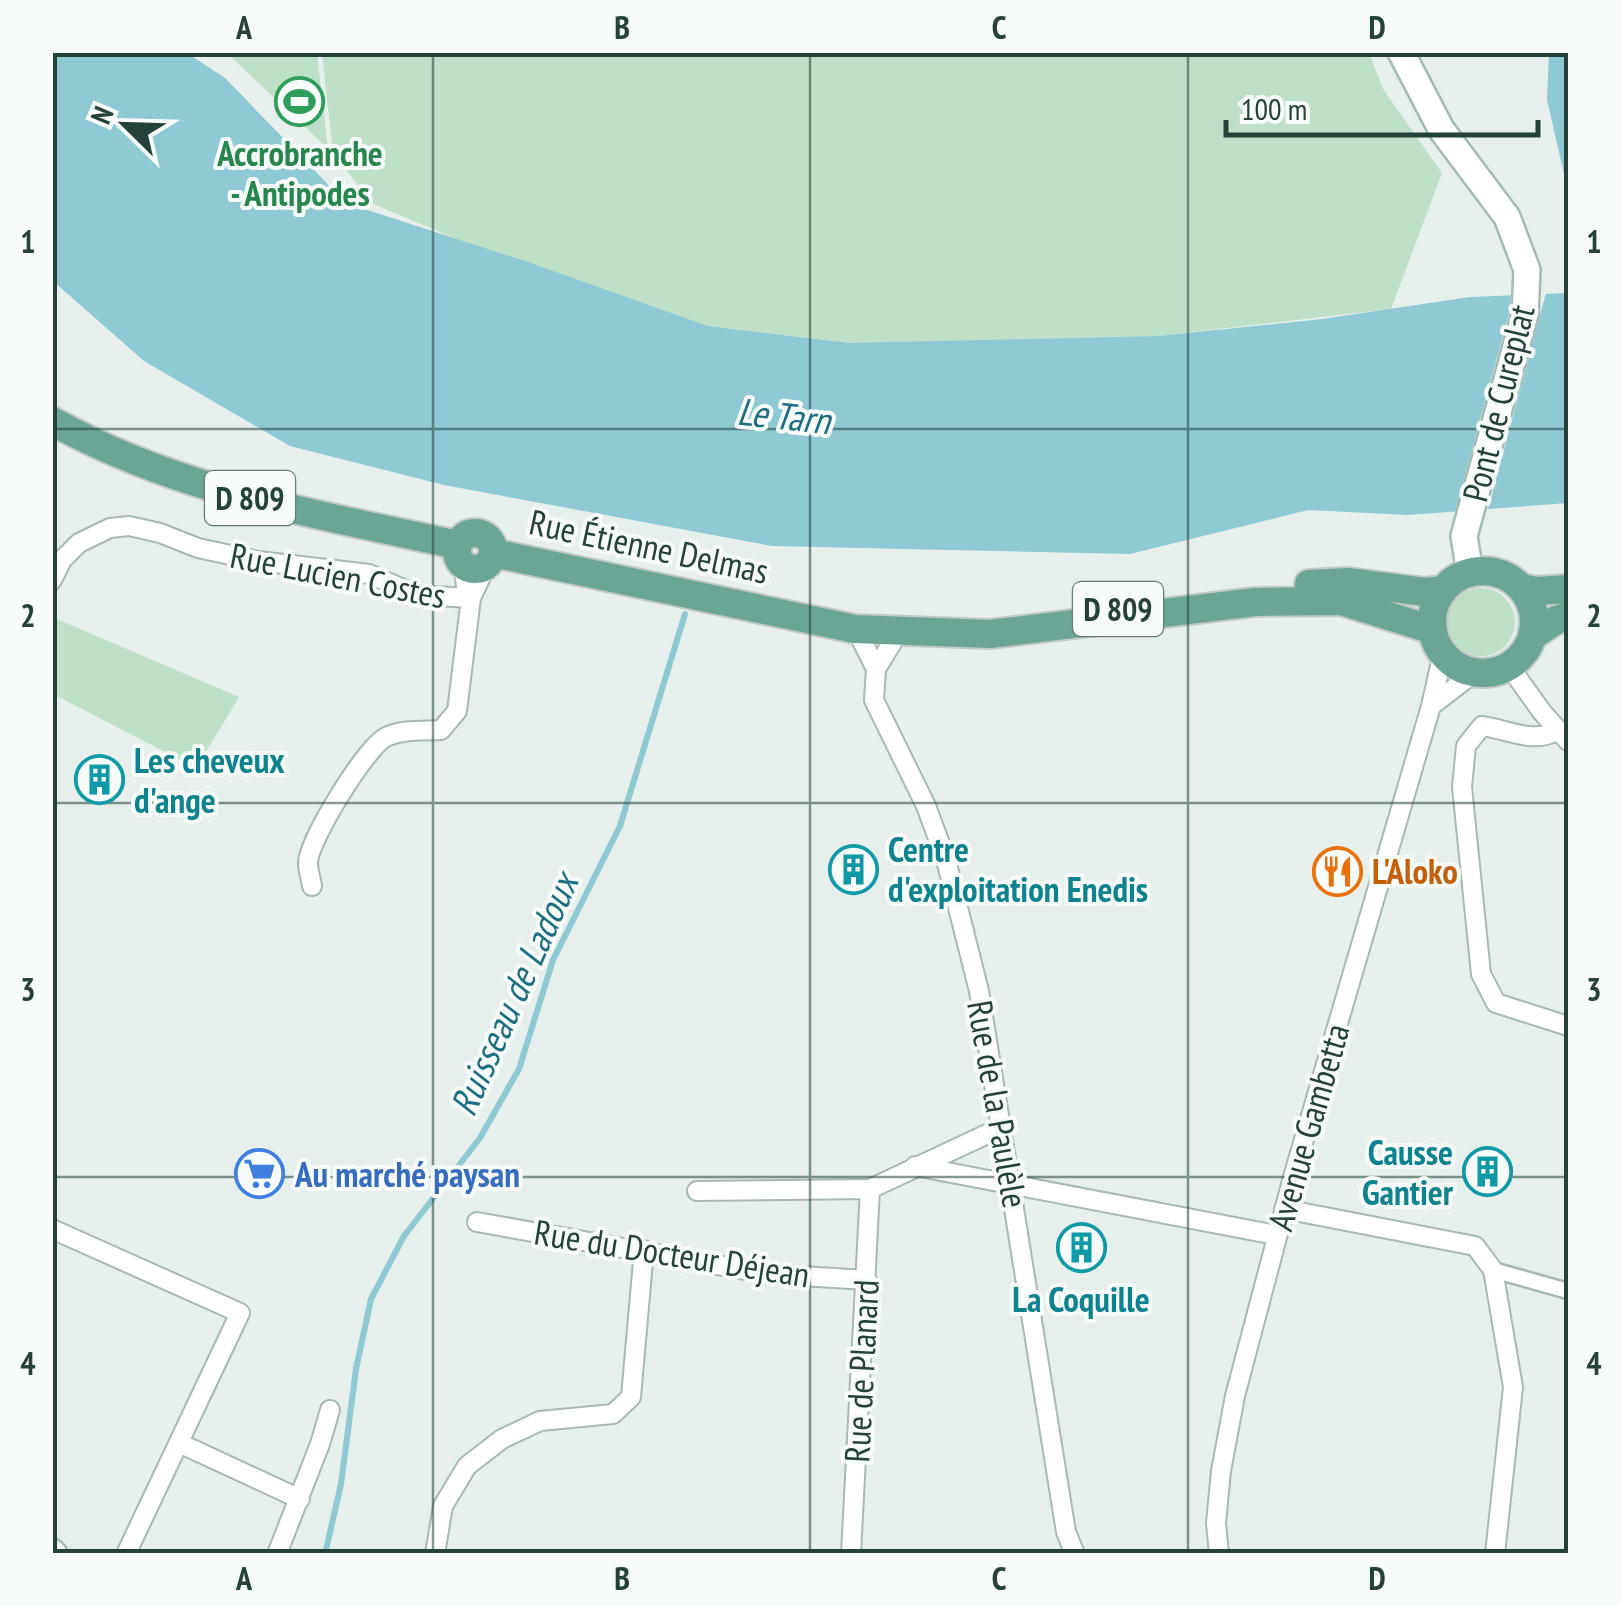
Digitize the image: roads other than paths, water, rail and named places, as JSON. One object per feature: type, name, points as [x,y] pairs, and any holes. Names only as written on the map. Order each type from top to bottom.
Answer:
[{"type":"main road","name":"Pont de Cureplat","points":[[1401,52],[1441,129],[1507,217],[1527,270],[1525,314],[1464,536],[1470,573]]},
{"type":"main road","name":"Rue Étienne Delmas","points":[[52,422],[130,461],[202,484],[476,557],[692,593],[824,624],[856,629],[1009,632],[1255,602],[1342,601],[1382,612],[1438,642]]},
{"type":"main road","points":[[1521,588],[1534,616],[1527,648],[1509,666],[1492,672],[1474,672],[1457,666],[1438,642],[1434,608],[1444,590],[1470,573],[1498,573],[1521,588],[1536,591],[1568,589]]},
{"type":"main road","name":"Rue Étienne Delmas","points":[[790,613],[980,620],[1106,611],[1302,584],[1348,582],[1426,592],[1444,590]]},
{"type":"main road","points":[[1532,636],[1568,616]]},
{"type":"street","name":"Rue Lucien Costes","points":[[52,580],[62,560],[79,543],[110,528],[129,526],[198,548],[258,561],[369,574],[417,596],[470,598]]},
{"type":"street","points":[[312,886],[307,860],[351,776],[372,748],[398,733],[441,730],[457,711],[470,598],[466,588],[476,557]]},
{"type":"street","name":"Rue de la Paulèle","points":[[856,629],[876,669],[874,700],[926,806],[946,860],[979,991],[1066,1532],[1075,1554]]},
{"type":"street","points":[[876,669],[894,638],[914,630]]},
{"type":"street","name":"Avenue Gambetta","points":[[1219,1554],[1216,1523],[1234,1396],[1276,1235],[1430,706],[1438,642]]},
{"type":"street","points":[[1509,666],[1563,736]]},
{"type":"street","points":[[1430,706],[1474,672]]},
{"type":"street","points":[[1563,736],[1523,736],[1482,726],[1466,746],[1462,788],[1481,974],[1496,1003],[1568,1026]]},
{"type":"street","points":[[698,1191],[870,1189],[1002,1127]]},
{"type":"street","points":[[915,1166],[1276,1235]]},
{"type":"street","name":"Rue de Planard","points":[[850,1554],[870,1189]]},
{"type":"street","points":[[1284,1209],[1474,1246],[1492,1270],[1514,1387],[1495,1554]]},
{"type":"street","name":"Rue du Docteur Déjean","points":[[477,1222],[768,1274],[867,1280]]},
{"type":"street","points":[[52,1228],[240,1313],[126,1554]]},
{"type":"street","points":[[435,1554],[443,1506],[467,1466],[502,1440],[540,1421],[613,1414],[630,1397],[644,1250]]},
{"type":"street","points":[[1492,1270],[1568,1291]]},
{"type":"street","points":[[276,1554],[330,1410]]},
{"type":"street","points":[[179,1442],[300,1498]]},
{"type":"water","name":"Le Tarn","points":[[53,53],[187,53],[225,78],[346,203],[708,326],[850,343],[1158,336],[1322,319],[1470,297],[1568,293],[1568,503],[1408,515],[1308,510],[1130,554],[772,546],[444,485],[290,446],[144,361],[53,281]]},
{"type":"water","points":[[1549,53],[1568,53],[1568,191],[1547,100]]},
{"type":"waterway","name":"Ruisseau de Ladoux","points":[[325,1554],[341,1484],[356,1369],[371,1299],[404,1236],[480,1138],[519,1069],[553,960],[620,826],[685,614]]},
{"type":"place","name":"Accrobranche - Antipodes","points":[[300,101]]},
{"type":"place","name":"Les cheveux d'ange","points":[[99,780]]},
{"type":"place","name":"Centre d'exploitation Enedis","points":[[853,869]]},
{"type":"place","name":"L'Aloko","points":[[1337,871]]},
{"type":"place","name":"Causse Gantier","points":[[1488,1172]]},
{"type":"place","name":"Au marché paysan","points":[[260,1174]]},
{"type":"place","name":"La Coquille","points":[[1081,1247]]}]
